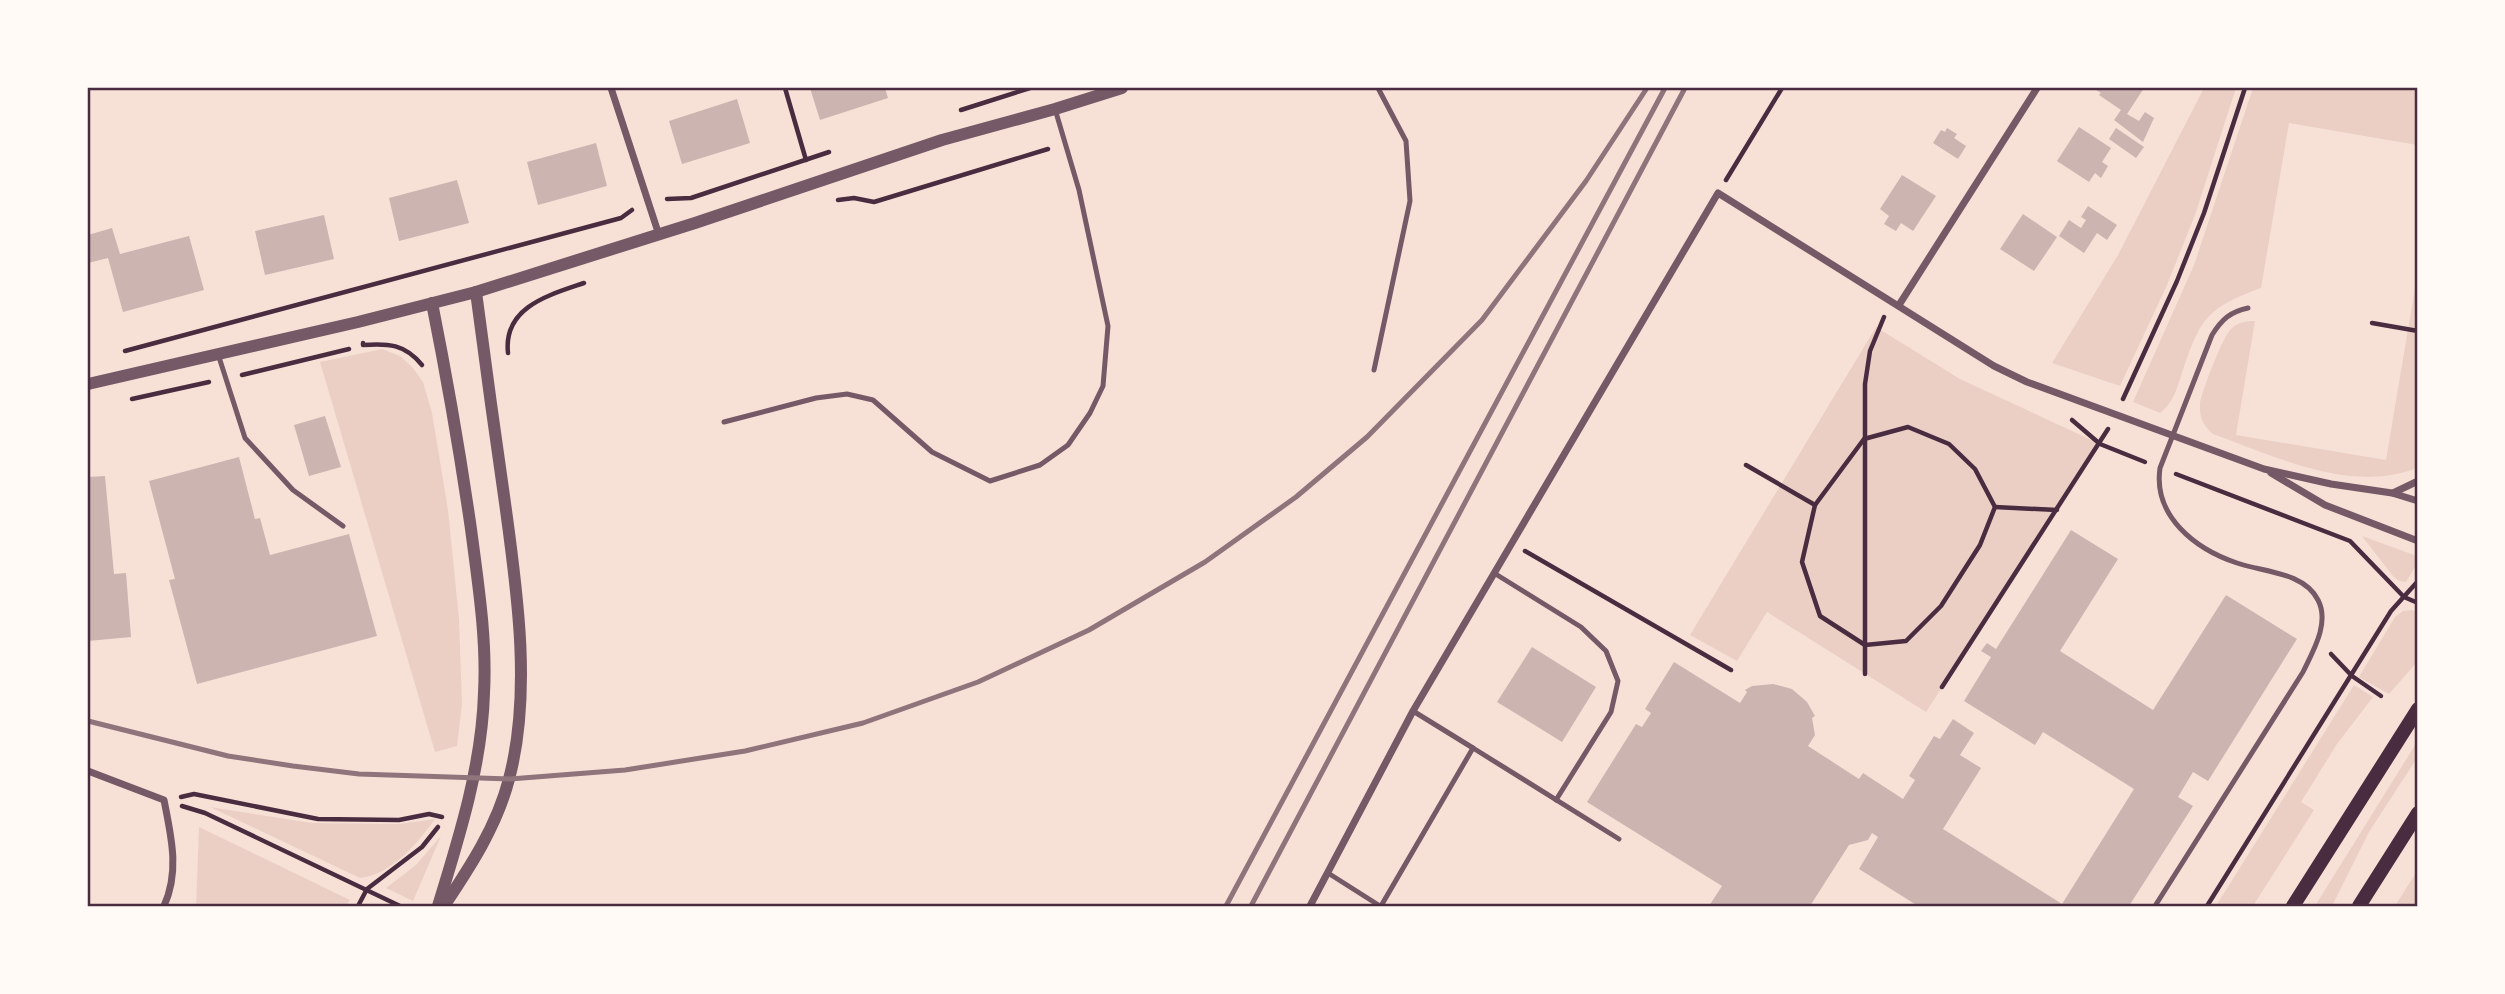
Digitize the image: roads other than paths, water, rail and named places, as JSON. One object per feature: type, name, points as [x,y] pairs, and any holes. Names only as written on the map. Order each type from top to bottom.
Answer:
[{"type":"main road","points":[[2293,906],[2417,709]]},
{"type":"main road","points":[[2359,906],[2417,813]]},
{"type":"street","points":[[611,88],[659,235]]},
{"type":"street","points":[[88,384],[358,322],[475,292],[659,235],[942,141],[1122,88]]},
{"type":"street","points":[[1899,305],[2037,88]]},
{"type":"street","points":[[1310,906],[1413,711],[1718,193],[1994,366],[2027,382],[2264,469],[2331,484],[2392,493],[2417,501]]},
{"type":"street","points":[[444,906],[475,858],[495,819],[510,779],[520,692],[521,644],[515,572],[475,292]]},
{"type":"street","points":[[432,303],[455,421],[477,576],[485,694],[472,779],[456,848],[438,906]]},
{"type":"street","points":[[2264,469],[2325,505],[2417,541]]},
{"type":"street","points":[[2392,493],[2417,481]]},
{"type":"street","points":[[88,771],[164,800],[173,850],[174,876],[164,906]]},
{"type":"lane","points":[[1374,370],[1410,201],[1406,141],[1378,88]]},
{"type":"lane","points":[[724,422],[816,398],[847,394],[873,400],[932,452],[990,481],[1040,464],[1068,445],[1090,413],[1103,386],[1108,326],[1079,190],[1055,109]]},
{"type":"lane","points":[[2155,906],[2303,672],[2318,640],[2322,620],[2318,600],[2304,584],[2286,575],[2237,563],[2200,545],[2168,514],[2160,498],[2160,468],[2212,335],[2223,318],[2236,310],[2248,308]]},
{"type":"lane","points":[[218,354],[245,438],[293,490],[343,526]]},
{"type":"lane","points":[[1494,573],[1581,627],[1606,651],[1618,681],[1611,712],[1556,800]]},
{"type":"lane","points":[[1413,711],[1619,839]]},
{"type":"lane","points":[[1328,873],[1380,906],[1474,748]]},
{"type":"railway","points":[[88,721],[228,756],[293,766],[359,774],[510,779],[625,770],[745,751],[863,723],[978,682],[1089,630],[1205,562],[1296,497],[1367,437],[1482,320],[1586,181],[1647,88]]},
{"type":"railway","points":[[1226,906],[1665,88]]},
{"type":"railway","points":[[1251,906],[1685,88]]}]
